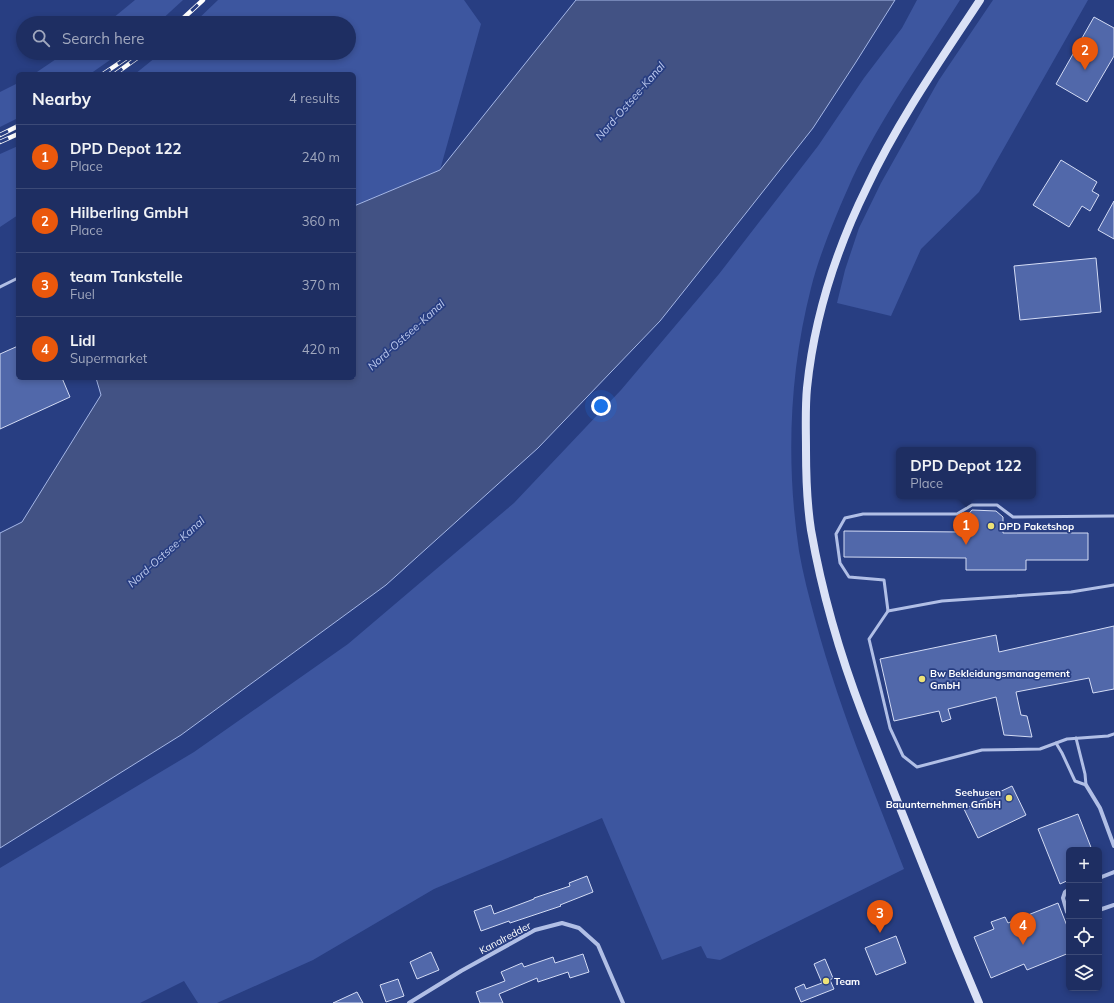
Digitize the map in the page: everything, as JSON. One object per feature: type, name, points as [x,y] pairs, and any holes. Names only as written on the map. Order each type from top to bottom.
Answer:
[{"type":"main road","points":[[978,1002],[858,701],[834,629],[820,578],[811,528],[806,479],[806,430],[807,390],[816,331],[827,289],[843,241],[866,187],[894,135],[980,0]]},
{"type":"street","points":[[1086,785],[1100,808],[1114,846]]},
{"type":"street","points":[[1102,877],[1114,872]]},
{"type":"street","points":[[1066,891],[1063,898],[1066,908]]},
{"type":"street","points":[[1102,909],[1114,904]]},
{"type":"street","name":"Kanalredder","points":[[409,1003],[461,971],[535,930],[562,923],[580,928],[598,945],[622,1003]]},
{"type":"lane","points":[[0,287],[16,279]]},
{"type":"lane","points":[[1114,516],[1013,517],[997,505],[972,505],[957,514],[864,514],[845,518],[836,534],[840,563],[849,577],[884,580],[888,611],[869,639],[890,728],[903,756],[917,767],[982,750],[1040,749],[1066,739],[1108,736],[1114,734]]},
{"type":"lane","points":[[888,611],[942,601],[1071,592],[1114,585]]},
{"type":"lane","points":[[1056,743],[1075,781],[1086,785],[1085,774],[1076,738]]},
{"type":"shaded area","points":[[135,0],[183,0],[166,16],[116,16]]},
{"type":"shaded area","points":[[218,0],[464,0],[481,24],[440,170],[356,205],[356,72],[137,72],[152,60],[356,60],[356,16],[201,16]]},
{"type":"shaded area","points":[[917,0],[960,0],[903,88],[876,133],[852,179],[824,247],[811,288],[798,353],[794,386],[791,452],[792,485],[799,551],[813,611],[834,683],[868,777],[904,869],[720,960],[707,958],[701,946],[662,960],[602,818],[434,889],[313,960],[217,1003],[198,1003],[184,981],[140,1003],[0,1003],[0,868],[194,752],[348,644],[514,503],[621,390],[719,274],[818,146],[864,78],[902,28]]},
{"type":"shaded area","points":[[993,0],[1088,0],[979,192],[921,249],[891,316],[837,303],[845,270],[859,228],[881,183],[939,80]]},
{"type":"shaded area","points":[[55,60],[110,60],[93,72],[37,72]]},
{"type":"shaded area","points":[[16,84],[16,119],[0,127],[0,92]]},
{"type":"shaded area","points":[[16,147],[16,216],[0,227],[0,154]]},
{"type":"water","name":"Nord-Ostsee-Kanal","points":[[576,0],[895,0],[813,128],[660,321],[538,448],[386,585],[181,735],[0,848],[0,533],[22,522],[101,395],[97,380],[356,380],[356,205],[440,170]]},
{"type":"building","points":[[1094,17],[1114,28],[1114,56],[1087,102],[1056,84]]},
{"type":"building","points":[[1061,160],[1097,182],[1092,191],[1099,195],[1090,211],[1082,206],[1069,227],[1033,205]]},
{"type":"building","points":[[1114,201],[1114,239],[1098,230]]},
{"type":"building","points":[[1096,258],[1101,312],[1020,320],[1014,266]]},
{"type":"building","points":[[16,347],[16,380],[63,380],[70,397],[0,429],[0,354]]},
{"type":"building","points":[[972,510],[996,511],[1003,517],[1003,533],[1088,533],[1088,560],[1026,560],[1026,570],[966,570],[966,558],[844,557],[844,531],[965,532],[965,518]]},
{"type":"building","points":[[1114,626],[1114,689],[1093,693],[1089,678],[1016,692],[1021,715],[1027,716],[1032,737],[1004,735],[996,697],[948,709],[951,719],[942,722],[939,711],[894,721],[880,659],[996,635],[999,652]]},
{"type":"building","points":[[1012,786],[1026,815],[978,838],[964,809]]},
{"type":"building","points":[[1078,814],[1091,847],[1066,847],[1066,881],[1060,884],[1038,829]]},
{"type":"building","points":[[587,876],[593,892],[560,905],[561,906],[481,931],[474,911],[491,905],[494,914],[570,886],[569,883]]},
{"type":"building","points":[[1058,903],[1066,923],[1066,954],[1027,970],[1024,964],[991,978],[974,937],[994,929],[991,922],[1005,917],[1008,923]]},
{"type":"building","points":[[896,936],[906,963],[876,975],[865,948]]},
{"type":"building","points":[[431,952],[439,970],[417,979],[410,962]]},
{"type":"building","points":[[583,954],[589,972],[570,978],[568,972],[538,982],[537,978],[499,994],[503,1003],[480,1003],[476,992],[505,981],[501,972],[522,963],[524,967],[553,957],[555,963]]},
{"type":"building","name":"Team","points":[[825,959],[833,978],[830,980],[834,989],[801,1002],[795,988],[804,984],[806,989],[822,983],[814,964]]},
{"type":"building","points":[[398,979],[404,996],[386,1002],[380,985]]},
{"type":"building","points":[[357,992],[363,1003],[333,1003]]},
{"type":"railway","points":[[186,16],[203,0]]},
{"type":"railway","points":[[106,72],[124,60]]},
{"type":"railway","points":[[118,72],[134,60]]},
{"type":"railway","points":[[0,135],[16,127]]},
{"type":"railway","points":[[0,142],[16,135]]},
{"type":"place","name":"Hilberling GmbH","points":[[1085,70]]},
{"type":"place","name":"DPD Paketshop","points":[[991,526]]},
{"type":"place","name":"DPD Depot 122","points":[[966,545]]},
{"type":"place","name":"Bw Bekleidungsmanagement GmbH","points":[[922,679]]},
{"type":"place","name":"Seehusen Bauunternehmen GmbH","points":[[1009,798]]},
{"type":"place","name":"team Tankstelle","points":[[880,933]]},
{"type":"place","name":"Lidl","points":[[1023,945]]},
{"type":"place","name":"Team","points":[[826,981]]}]
